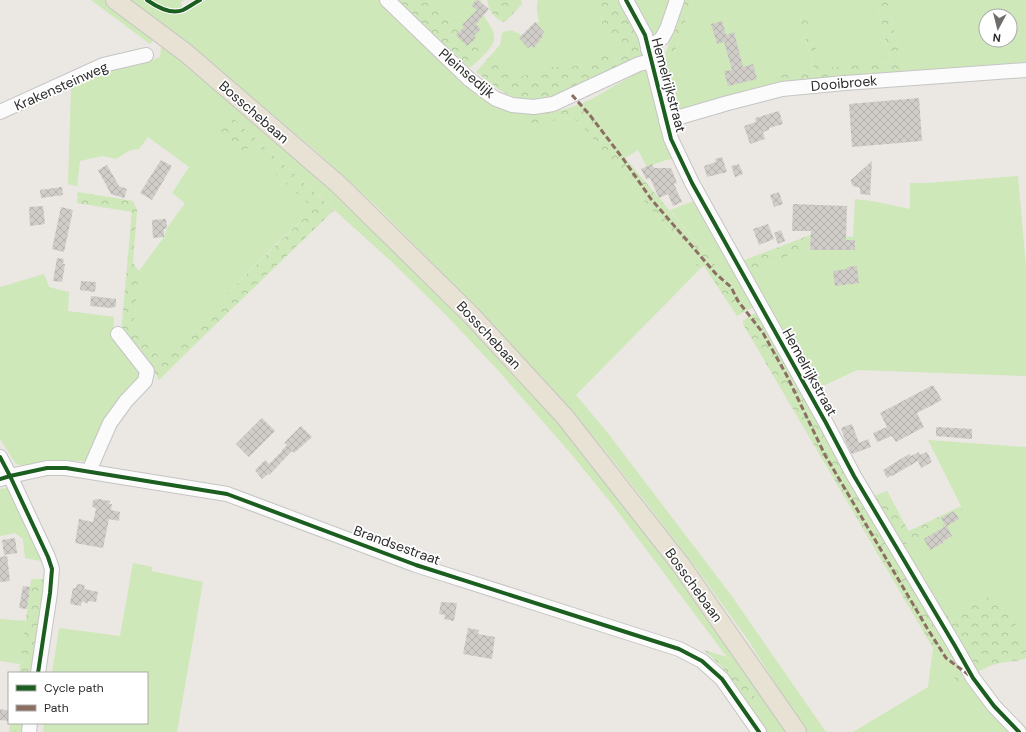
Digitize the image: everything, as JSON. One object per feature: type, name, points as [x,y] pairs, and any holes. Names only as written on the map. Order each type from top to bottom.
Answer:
[{"type":"main road","name":"Bosschebaan","points":[[115,0],[186,53],[338,184],[472,316],[565,417],[682,565],[797,732]]},
{"type":"street","name":"Pleinsedijk","points":[[387,0],[469,79],[496,99],[512,105],[534,107],[553,104],[639,64],[650,55]]},
{"type":"street","name":"Hemelrijkstraat","points":[[626,0],[645,35],[671,139],[692,183],[854,476],[955,646],[972,678],[994,706],[1019,732]]},
{"type":"street","points":[[650,55],[667,29],[677,0]]},
{"type":"street","name":"Krakensteinweg","points":[[0,112],[103,65],[146,55]]},
{"type":"street","name":"Dooibroek","points":[[666,122],[728,103],[782,89],[1026,70]]},
{"type":"street","points":[[89,471],[110,423],[126,401],[145,381],[147,371],[118,334]]},
{"type":"street","points":[[0,457],[5,477],[48,558],[52,569],[50,593],[38,672]]},
{"type":"street","name":"Brandsestraat","points":[[5,477],[47,468],[66,468],[227,494],[416,564],[679,649],[702,661],[722,679],[759,732]]},
{"type":"street","points":[[994,706],[1016,716],[1026,726]]},
{"type":"green space","points":[[91,0],[110,0],[155,33],[153,40],[150,44]]},
{"type":"green space","points":[[130,0],[184,0],[181,2],[183,14],[206,0],[384,0],[477,87],[562,119],[575,119],[579,122],[700,269],[576,395],[607,432],[731,595],[826,732],[806,732],[748,640],[647,504],[603,448],[493,324],[379,209],[317,152],[174,33]]},
{"type":"green space","points":[[397,0],[427,0],[484,55],[471,67],[469,67]]},
{"type":"green space","points":[[427,0],[481,0],[481,10],[491,27],[494,36],[492,45],[484,55]]},
{"type":"green space","points":[[487,0],[521,0],[522,4],[507,20],[503,22],[496,18],[492,13]]},
{"type":"green space","points":[[538,0],[595,0],[601,4],[602,8],[601,24],[611,35],[623,42],[628,49],[627,54],[623,57],[617,58],[606,52],[601,53],[575,66],[546,67],[523,76],[513,74],[506,70],[500,62],[491,55],[500,45],[502,33],[511,30],[523,36],[539,21],[537,10]]},
{"type":"green space","points":[[595,0],[622,0],[651,56],[598,87],[533,101],[513,97],[501,91],[476,72],[491,55],[500,62],[506,70],[513,74],[523,76],[546,67],[575,66],[606,52],[617,58],[623,57],[627,54],[628,49],[622,42],[605,30],[601,22],[601,5]]},
{"type":"green space","points":[[633,0],[674,0],[657,37],[652,35]]},
{"type":"green space","points":[[684,0],[693,0],[674,54],[665,55]]},
{"type":"green space","points":[[693,0],[876,0],[890,61],[889,63],[822,69],[803,7],[797,8],[814,70],[769,77],[769,87],[673,112],[666,84],[664,68],[665,55],[674,54]]},
{"type":"green space","points":[[876,0],[887,0],[903,72],[769,87],[768,77],[814,69],[797,8],[803,7],[822,68],[889,63],[890,60]]},
{"type":"green space","points":[[887,0],[1026,0],[1026,62],[903,72]]},
{"type":"green space","points":[[164,44],[170,45],[449,296],[602,468],[792,732],[764,732],[749,709],[758,701],[727,657],[615,508],[572,455],[496,368],[445,314],[394,264],[233,118],[216,136],[248,147],[314,209],[277,243],[220,301],[161,357],[158,356],[134,325],[139,271],[164,237],[167,228],[185,203],[172,193],[189,167],[148,137],[139,149],[128,152],[117,159],[102,156],[80,161],[77,186],[68,184],[71,88],[93,76],[124,65],[139,65],[160,57],[161,48]]},
{"type":"green space","points":[[652,64],[678,158],[666,160],[647,167],[638,150],[625,158],[582,103],[592,99]]},
{"type":"green space","points":[[496,101],[545,112],[563,110],[582,103],[631,165],[715,264],[746,311],[737,316],[704,266],[700,269],[579,122],[563,119],[539,123],[528,122],[513,115]]},
{"type":"green space","points":[[233,118],[334,210],[159,380],[156,374],[121,332],[132,212],[77,203],[78,192],[133,201],[137,210],[133,263],[139,271],[134,325],[158,356],[161,357],[314,209],[248,148],[238,156],[215,135]]},
{"type":"green space","points":[[1018,176],[1026,267],[1026,376],[857,370],[814,390],[748,271],[810,248],[805,237],[812,234],[853,237],[855,199],[910,209],[910,183]]},
{"type":"green space","points":[[699,199],[757,304],[746,311],[715,264],[670,210]]},
{"type":"green space","points":[[805,237],[810,248],[748,271],[742,261]]},
{"type":"green space","points":[[44,274],[49,287],[69,292],[68,311],[114,317],[113,335],[144,374],[87,461],[59,461],[26,467],[16,464],[0,439],[0,287]]},
{"type":"green space","points":[[761,310],[964,671],[962,678],[954,684],[955,664],[945,647],[933,648],[743,324],[743,321],[749,316]]},
{"type":"green space","points":[[928,440],[1026,447],[1026,643],[997,590],[984,600],[965,605],[944,619],[902,546],[965,515]]},
{"type":"green space","points":[[0,489],[13,489],[51,557],[41,561],[25,558],[23,539],[15,533],[0,536]]},
{"type":"green space","points":[[887,491],[909,531],[961,506],[965,515],[902,546],[874,496]]},
{"type":"green space","points":[[133,563],[152,567],[152,571],[203,582],[177,732],[43,732],[44,724],[148,724],[148,672],[52,672],[59,628],[120,636]]},
{"type":"green space","points":[[31,579],[57,579],[43,672],[19,672]]},
{"type":"green space","points":[[997,590],[1026,643],[1026,658],[1003,662],[975,673],[944,619],[953,611],[965,605],[984,600]]},
{"type":"green space","points":[[0,619],[26,621],[20,664],[0,661]]},
{"type":"green space","points":[[945,646],[955,664],[954,683],[964,676],[1017,732],[853,732],[928,687],[933,648]]},
{"type":"green space","points":[[704,650],[727,657],[758,701],[749,709],[722,667]]},
{"type":"green space","points":[[10,724],[35,724],[34,732],[9,732]]},
{"type":"building","points":[[476,0],[489,9],[476,24],[481,29],[474,36],[476,38],[467,46],[456,35],[464,27],[462,25],[477,10],[471,6]]},
{"type":"building","points":[[722,21],[726,35],[734,32],[743,67],[753,64],[757,79],[728,86],[724,71],[732,70],[724,42],[717,44],[711,24]]},
{"type":"building","points":[[535,22],[544,32],[542,34],[543,36],[534,48],[531,46],[528,48],[519,38]]},
{"type":"building","points":[[919,98],[922,141],[852,147],[849,104]]},
{"type":"building","points":[[779,111],[783,124],[769,128],[769,130],[763,132],[765,139],[750,144],[744,126],[756,122],[755,118]]},
{"type":"building","points":[[722,157],[727,172],[707,177],[704,166],[716,162],[715,159]]},
{"type":"building","points":[[161,160],[172,166],[152,200],[140,193]]},
{"type":"building","points":[[872,161],[870,195],[860,194],[860,188],[853,186],[851,180]]},
{"type":"building","points":[[652,164],[654,168],[671,168],[677,183],[674,184],[682,202],[673,206],[668,194],[659,198],[650,178],[646,179],[641,169]]},
{"type":"building","points":[[739,164],[743,174],[735,177],[731,166]]},
{"type":"building","points":[[107,165],[119,186],[127,189],[124,198],[111,194],[98,170]]},
{"type":"building","points":[[62,187],[63,195],[41,198],[40,190]]},
{"type":"building","points":[[779,192],[783,204],[774,207],[770,195]]},
{"type":"building","points":[[793,204],[847,206],[846,240],[855,240],[855,250],[810,250],[811,231],[792,231]]},
{"type":"building","points":[[43,206],[45,224],[30,226],[29,207]]},
{"type":"building","points":[[61,207],[73,210],[64,252],[52,249]]},
{"type":"building","points":[[166,219],[167,228],[164,229],[164,237],[153,238],[152,220]]},
{"type":"building","points":[[768,224],[774,239],[759,245],[753,229]]},
{"type":"building","points":[[781,230],[785,241],[778,244],[774,233]]},
{"type":"building","points":[[57,258],[64,259],[63,264],[65,264],[62,282],[53,281]]},
{"type":"building","points":[[857,266],[859,283],[835,286],[833,271]]},
{"type":"building","points":[[81,281],[96,282],[95,292],[80,290]]},
{"type":"building","points":[[91,296],[116,299],[116,306],[112,308],[90,306]]},
{"type":"building","points":[[933,385],[942,400],[917,413],[924,427],[896,442],[892,436],[877,442],[873,433],[887,427],[880,413]]},
{"type":"building","points":[[262,418],[275,431],[249,457],[236,444]]},
{"type":"building","points":[[852,424],[859,443],[868,439],[871,447],[852,454],[846,443],[841,428]]},
{"type":"building","points":[[301,426],[312,437],[294,453],[292,451],[269,475],[268,474],[262,479],[255,470],[265,460],[269,464],[287,445],[284,443]]},
{"type":"building","points":[[936,427],[972,429],[972,439],[936,436]]},
{"type":"building","points":[[919,452],[920,455],[927,452],[932,462],[921,468],[918,461],[887,478],[883,470],[909,454],[911,456]]},
{"type":"building","points":[[98,499],[110,501],[109,504],[112,504],[111,510],[120,512],[119,521],[109,519],[103,548],[75,543],[79,519],[93,522],[96,509],[92,506],[93,500]]},
{"type":"building","points":[[954,511],[959,519],[947,526],[952,536],[930,550],[924,539],[946,526],[941,518]]},
{"type":"building","points":[[15,538],[17,553],[4,555],[2,540]]},
{"type":"building","points":[[7,556],[10,581],[0,582],[0,557]]},
{"type":"building","points":[[77,584],[85,585],[84,589],[98,592],[96,602],[88,601],[88,604],[82,601],[81,606],[70,604],[73,588],[76,588]]},
{"type":"building","points":[[23,586],[30,587],[27,609],[19,608]]},
{"type":"building","points":[[441,602],[457,603],[454,621],[444,619],[445,615],[439,614]]},
{"type":"building","points":[[468,628],[479,630],[478,634],[495,637],[492,659],[463,654]]},
{"type":"building","points":[[0,709],[8,711],[8,721],[0,720]]},
{"type":"marked path","points":[[572,95],[589,114],[624,160],[651,199],[716,274],[731,287],[738,301],[763,333],[787,376],[825,455],[927,628],[946,658],[969,675]]},
{"type":"cycle path","points":[[147,0],[160,8],[174,12],[183,10],[200,0]]},
{"type":"cycle path","points":[[626,0],[645,35],[671,139],[692,183],[854,476],[973,678],[994,706],[1019,732]]},
{"type":"cycle path","points":[[0,457],[48,557],[52,569],[50,593],[38,672]]},
{"type":"cycle path","points":[[0,479],[47,468],[66,468],[227,494],[416,565],[679,649],[702,661],[722,679],[759,732]]}]
